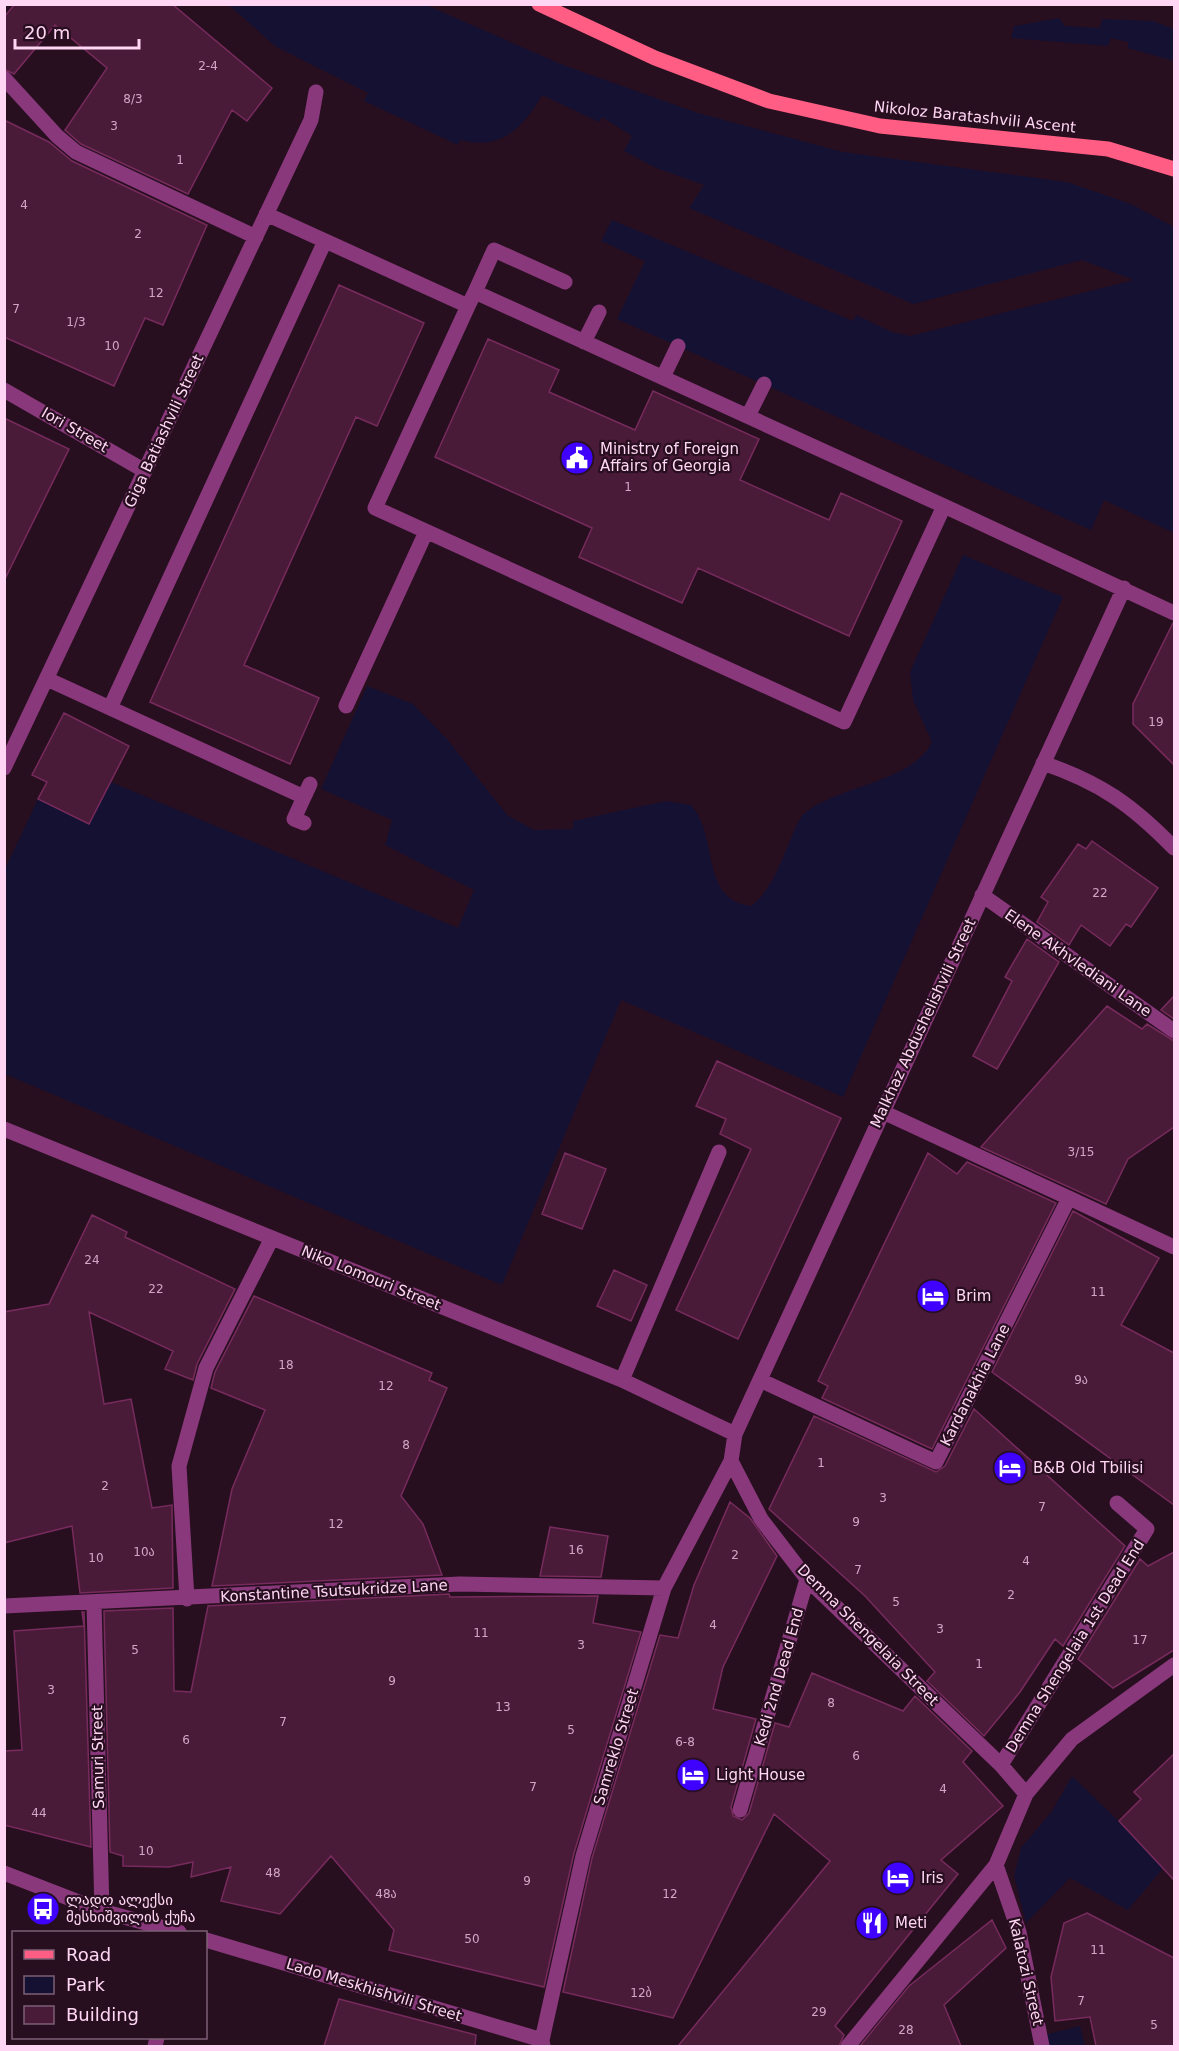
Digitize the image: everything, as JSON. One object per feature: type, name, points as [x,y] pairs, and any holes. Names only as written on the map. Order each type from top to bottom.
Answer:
[{"type":"main road","name":"Nikoloz Baratashvili Ascent","points":[[539,4],[655,58],[769,101],[880,126],[1108,149],[1174,169]]},
{"type":"street","points":[[4,78],[57,136],[76,152],[256,237]]},
{"type":"street","name":"Giga Batiashvili Street","points":[[4,768],[311,120],[316,92]]},
{"type":"street","points":[[266,214],[468,306]]},
{"type":"street","points":[[110,708],[325,241]]},
{"type":"street","points":[[565,282],[494,250],[375,508],[844,722],[944,506]]},
{"type":"street","points":[[475,292],[1124,588],[1174,613]]},
{"type":"street","points":[[584,342],[599,312]]},
{"type":"street","points":[[663,377],[678,346]]},
{"type":"street","points":[[748,416],[764,384]]},
{"type":"street","name":"Iori Street","points":[[4,390],[145,471]]},
{"type":"street","points":[[346,706],[426,532]]},
{"type":"street","name":"Malkhaz Abdushelishvili Street","points":[[731,1461],[735,1434],[1124,588]]},
{"type":"street","points":[[46,679],[307,790],[294,819],[304,824]]},
{"type":"street","points":[[1043,764],[1085,778],[1141,814],[1174,848]]},
{"type":"street","name":"Elene Akhvlediani Lane","points":[[982,895],[1174,1031]]},
{"type":"street","points":[[883,1112],[1174,1247]]},
{"type":"street","name":"Niko Lomouri Street","points":[[4,1129],[622,1380],[735,1434]]},
{"type":"street","points":[[622,1380],[719,1152]]},
{"type":"street","name":"Kardanakhia Lane","points":[[760,1380],[936,1462],[1069,1198]]},
{"type":"street","points":[[187,1599],[179,1466],[206,1368],[272,1238]]},
{"type":"street","name":"Demna Shengelaia Street","points":[[731,1461],[761,1519],[807,1580],[1001,1765],[1026,1794]]},
{"type":"street","name":"Samreklo Street","points":[[543,2043],[583,1856],[664,1588],[731,1461]]},
{"type":"street","name":"Demna Shengelaia 1st Dead End","points":[[1001,1765],[1147,1529],[1117,1503]]},
{"type":"street","name":"Kedi 2nd Dead End","points":[[740,1810],[807,1580]]},
{"type":"street","name":"Konstantine Tsutsukridze Lane","points":[[4,1606],[187,1599],[460,1584],[664,1588]]},
{"type":"street","name":"Samuri Street","points":[[94,1603],[102,1911]]},
{"type":"street","points":[[848,2046],[996,1865],[1026,1794],[1072,1739],[1174,1665]]},
{"type":"street","name":"Kalatozi Street","points":[[996,1865],[1019,1932],[1042,2046]]},
{"type":"street","points":[[4,1873],[102,1911],[174,1931]]},
{"type":"street","name":"Lado Meskhishvili Street","points":[[207,1940],[543,2043]]},
{"type":"green space","points":[[229,5],[426,5],[563,65],[698,113],[843,152],[1067,182],[1131,204],[1174,227],[1174,533],[1104,500],[1091,530],[617,319],[645,261],[601,241],[612,220],[853,321],[856,315],[892,332],[910,336],[1134,280],[1082,260],[913,304],[689,208],[704,185],[656,168],[624,151],[632,136],[602,117],[599,122],[542,95],[527,117],[510,134],[488,142],[475,143],[460,140],[458,145],[364,101],[368,93],[275,46]]},
{"type":"green space","points":[[1059,18],[1065,26],[1100,28],[1102,19],[1153,21],[1174,29],[1174,61],[1128,48],[1128,42],[1111,38],[1108,46],[1011,38],[1014,26]]},
{"type":"green space","points":[[963,555],[1063,597],[843,1097],[621,1000],[502,1285],[5,1074],[5,869],[38,799],[89,824],[111,782],[458,928],[474,890],[385,845],[392,820],[321,789],[367,686],[413,704],[446,738],[508,816],[534,830],[573,829],[573,821],[666,801],[691,805],[700,819],[712,865],[724,892],[735,901],[751,906],[771,882],[800,818],[804,814],[838,795],[893,775],[909,766],[922,756],[932,742],[913,700],[910,672]]},
{"type":"green space","points":[[1072,1776],[1165,1866],[1128,1910],[1070,1878],[1026,1923],[1014,1876],[1021,1848],[1052,1811]]},
{"type":"green space","points":[[1080,2026],[1085,2046],[1047,2046],[1044,2035]]},
{"type":"building","points":[[15,4],[172,4],[272,88],[247,121],[232,110],[188,194],[81,144],[65,130],[107,68],[55,25],[14,74],[4,69],[4,17]]},
{"type":"building","points":[[4,120],[49,142],[72,161],[207,225],[163,325],[145,318],[114,386],[4,337]]},
{"type":"building","points":[[339,285],[424,323],[377,426],[356,417],[244,665],[319,698],[290,764],[150,702]]},
{"type":"building","points":[[488,339],[559,370],[549,392],[635,430],[653,391],[759,439],[740,480],[829,520],[841,493],[902,521],[849,636],[698,568],[682,603],[579,557],[592,528],[435,457]]},
{"type":"building","points":[[4,418],[69,449],[4,581]]},
{"type":"building","points":[[1173,623],[1174,765],[1133,724],[1133,704]]},
{"type":"building","points":[[64,713],[129,746],[89,824],[38,799],[47,782],[32,775]]},
{"type":"building","points":[[1092,841],[1158,888],[1131,927],[1126,924],[1110,946],[1081,925],[1069,945],[1037,922],[1048,902],[1041,897],[1078,844],[1086,849]]},
{"type":"building","points":[[1027,939],[1059,962],[997,1069],[973,1056],[1012,981],[1005,977]]},
{"type":"building","points":[[1174,996],[1174,1019],[1161,1010]]},
{"type":"building","points":[[1107,1006],[1142,1029],[1147,1024],[1174,1041],[1174,1127],[1128,1159],[1106,1204],[981,1147]]},
{"type":"building","points":[[717,1061],[841,1118],[738,1339],[676,1310],[751,1149],[720,1134],[726,1119],[696,1106]]},
{"type":"building","points":[[565,1153],[606,1169],[582,1229],[542,1214]]},
{"type":"building","name":"Brim","points":[[928,1153],[957,1174],[967,1162],[1056,1203],[932,1449],[822,1398],[828,1386],[818,1381]]},
{"type":"building","points":[[1073,1211],[1159,1258],[1121,1325],[1174,1353],[1174,1505],[992,1372]]},
{"type":"building","points":[[92,1215],[127,1232],[125,1237],[235,1289],[197,1364],[193,1380],[165,1369],[173,1351],[89,1312],[104,1404],[131,1399],[152,1508],[172,1505],[173,1588],[80,1593],[72,1526],[4,1543],[4,1312],[49,1304]]},
{"type":"building","points":[[614,1270],[647,1285],[631,1321],[597,1306]]},
{"type":"building","points":[[254,1296],[432,1373],[429,1380],[447,1388],[401,1496],[423,1524],[442,1575],[212,1586],[232,1489],[265,1410],[211,1388],[215,1372]]},
{"type":"building","points":[[974,1409],[1125,1546],[1063,1646],[1055,1639],[1020,1692],[984,1736],[927,1681],[935,1672],[865,1596],[769,1509],[814,1416],[936,1472],[945,1466]]},
{"type":"building","points":[[730,1502],[750,1518],[777,1556],[723,1667],[713,1709],[756,1719],[731,1807],[733,1816],[742,1820],[749,1813],[775,1723],[789,1727],[812,1673],[903,1711],[915,1696],[972,1751],[963,1762],[1003,1806],[941,1860],[958,1874],[835,2026],[844,2035],[839,2046],[678,2046],[830,1861],[774,1814],[673,2018],[563,1992],[592,1858],[660,1635],[678,1638],[694,1585]]},
{"type":"building","points":[[550,1527],[608,1536],[601,1577],[540,1576]]},
{"type":"building","points":[[1174,1552],[1174,1650],[1113,1688],[1078,1659],[1140,1559],[1148,1566]]},
{"type":"building","points":[[449,1594],[450,1597],[598,1596],[593,1623],[641,1632],[574,1853],[544,1987],[389,1950],[394,1930],[331,1856],[280,1914],[221,1901],[231,1867],[191,1877],[193,1862],[169,1867],[123,1866],[123,1856],[110,1852],[104,1611],[173,1608],[174,1691],[191,1692],[208,1606]]},
{"type":"building","points":[[82,1612],[84,1612],[91,1847],[4,1825],[4,1751],[22,1750],[14,1631],[84,1626]]},
{"type":"building","points":[[1174,1754],[1174,1880],[1119,1821],[1141,1799],[1134,1792]]},
{"type":"building","points":[[1087,1913],[1174,1958],[1174,2046],[1096,2046],[1090,2017],[1055,2021],[1051,1977],[1064,1923]]},
{"type":"building","points":[[992,1920],[1006,1948],[944,2005],[961,2046],[860,2046],[909,1986]]},
{"type":"building","points":[[339,1999],[476,2035],[475,2046],[324,2046]]},
{"type":"place","name":"Ministry of Foreign Affairs of Georgia","points":[[577,458]]},
{"type":"place","name":"Brim","points":[[933,1296]]},
{"type":"place","name":"B&B Old Tbilisi","points":[[1010,1468]]},
{"type":"place","name":"Light House","points":[[693,1775]]},
{"type":"place","name":"Iris","points":[[898,1878]]},
{"type":"place","name":"ლადო ალექსი მესხიშვილის ქუჩა","points":[[43,1909]]},
{"type":"place","name":"Meti","points":[[872,1923]]}]
